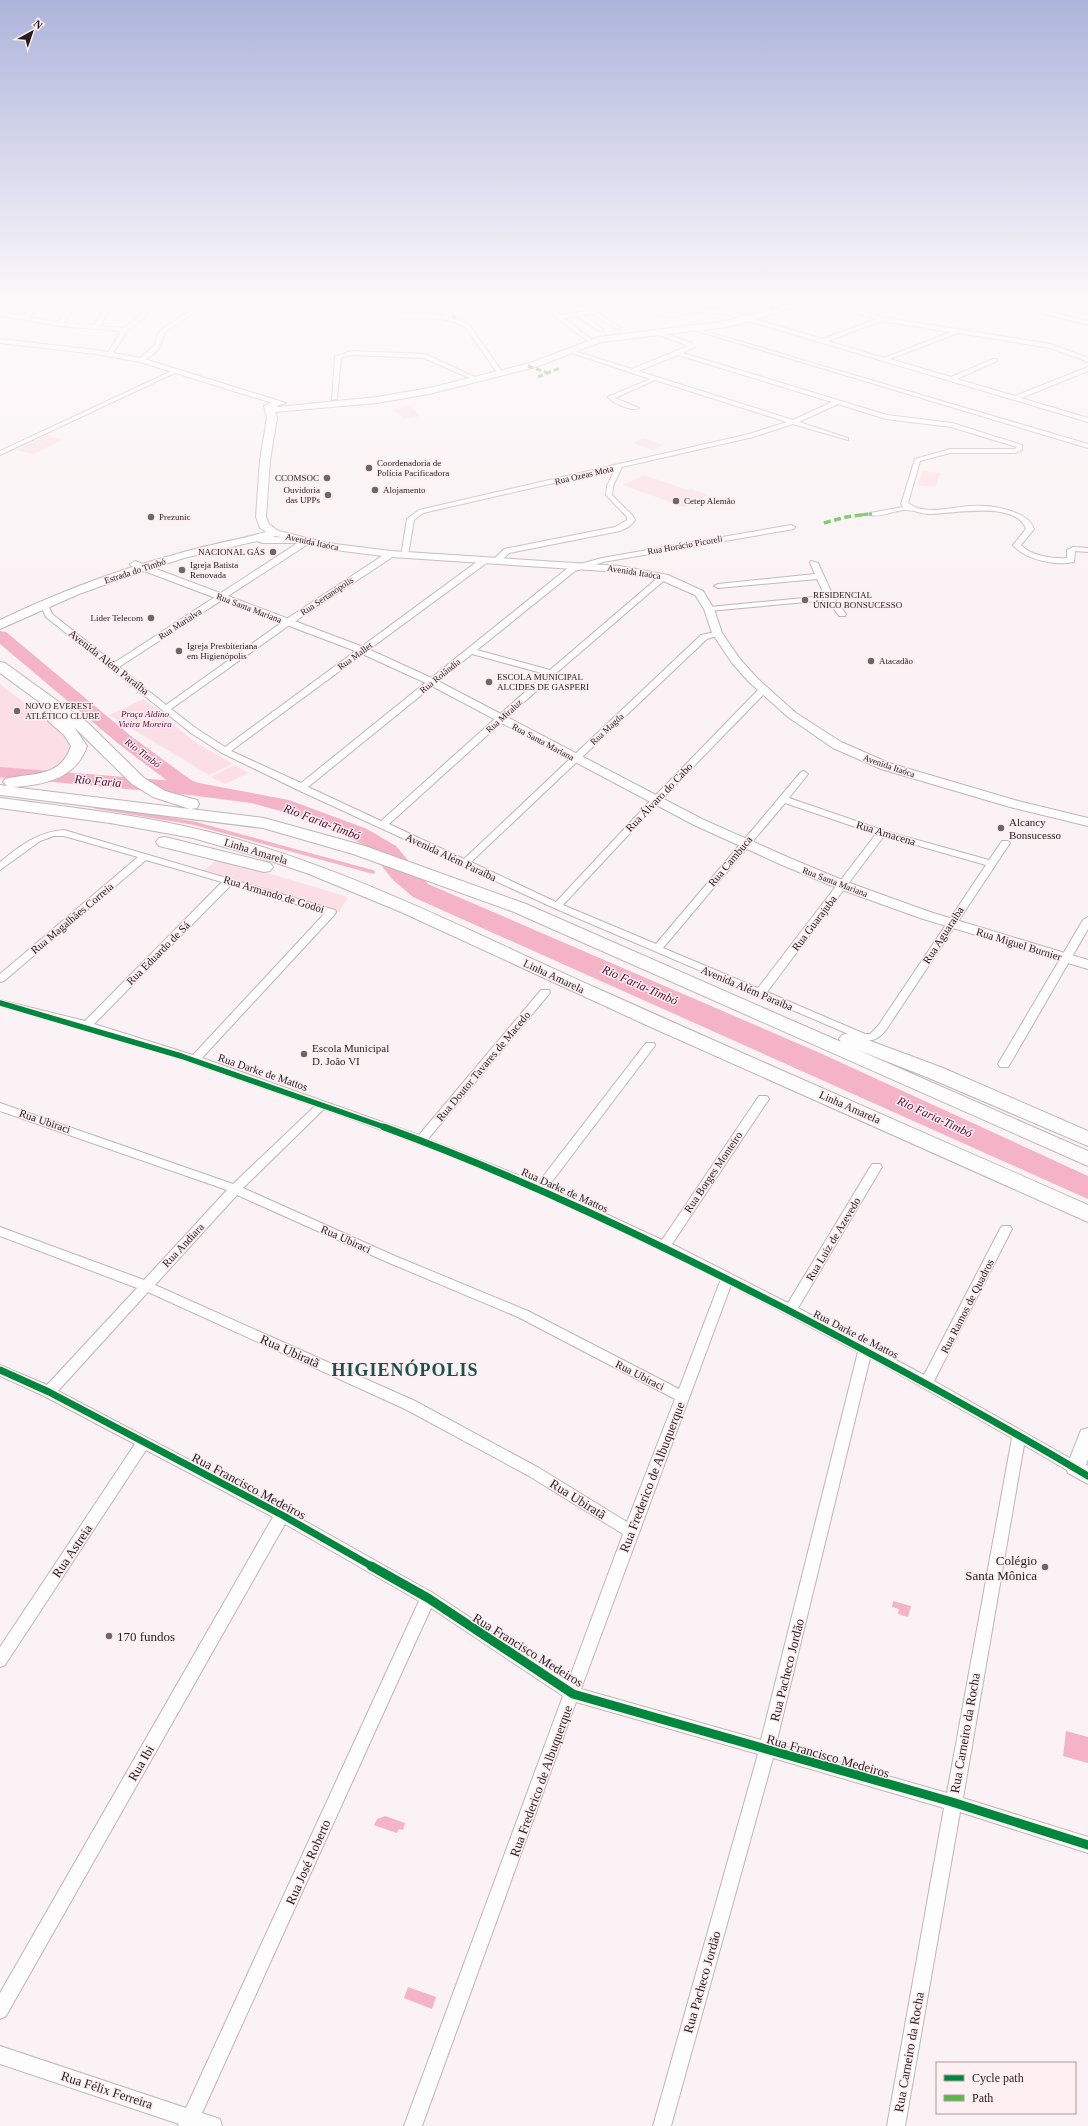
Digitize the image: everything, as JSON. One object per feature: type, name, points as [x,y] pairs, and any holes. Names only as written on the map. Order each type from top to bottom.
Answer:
[{"type":"highway","points":[[0,666],[82,726],[126,771],[147,788],[179,801],[359,850],[520,908],[936,1073],[1088,1139]]},
{"type":"highway","points":[[0,680],[70,732],[79,746],[72,763],[62,770],[44,778],[27,782],[0,783]]},
{"type":"highway","points":[[0,790],[264,823]]},
{"type":"highway","name":"Linha Amarela","points":[[0,803],[107,818],[220,840],[302,866],[390,900],[593,994],[722,1050],[1088,1214]]},
{"type":"highway","points":[[0,813],[144,837],[390,900]]},
{"type":"highway","points":[[593,994],[759,1081],[1088,1228]]},
{"type":"highway","points":[[754,1000],[832,1046],[1088,1159]]},
{"type":"main road","points":[[263,403],[270,408],[305,403]]},
{"type":"main road","points":[[277,403],[285,406],[319,403]]},
{"type":"main road","points":[[270,431],[285,406]]},
{"type":"main road","points":[[248,537],[257,527],[261,517],[265,460],[270,431],[270,408]]},
{"type":"main road","points":[[261,517],[264,526],[272,532]]},
{"type":"main road","name":"Avenida Itaóca","points":[[272,532],[303,541],[391,554],[635,570],[664,577],[699,593],[710,609],[717,633],[736,661],[763,690],[798,719],[854,754],[885,766],[1006,802],[1088,822]]},
{"type":"main road","name":"Estrada do Timbó","points":[[0,615],[33,607],[140,566],[272,532]]},
{"type":"main road","points":[[248,537],[303,541]]},
{"type":"main road","name":"Estrada do Timbó","points":[[0,625],[33,607],[140,566]]},
{"type":"main road","name":"Rua Santa Mariana","points":[[140,566],[362,650],[432,682],[655,800],[744,844],[842,885],[950,922]]},
{"type":"main road","name":"Rua Miguel Burnier","points":[[950,922],[1088,965]]},
{"type":"main road","points":[[1082,1472],[1088,1435]]},
{"type":"street","points":[[0,453],[4,449],[105,403]]},
{"type":"street","points":[[622,403],[636,408]]},
{"type":"street","points":[[735,403],[846,438]]},
{"type":"street","name":"Rua Ozeas Mota","points":[[404,555],[410,519],[421,511],[751,436],[794,422],[835,403]]},
{"type":"street","points":[[842,403],[897,420],[964,428],[1020,446],[1020,449],[1010,452],[950,451],[917,460],[904,504],[907,508]]},
{"type":"street","points":[[945,403],[1088,446]]},
{"type":"street","points":[[1033,403],[1088,420]]},
{"type":"street","points":[[496,561],[507,551],[617,529],[627,524],[631,520],[630,516],[609,495],[610,486],[619,467]]},
{"type":"street","points":[[872,514],[907,508],[927,513],[970,508],[992,508],[1014,514],[1029,525],[1028,534],[1017,545],[1024,551],[1062,562],[1071,560],[1071,550],[1073,549],[1088,550]]},
{"type":"street","name":"Rua Horácio Picoreli","points":[[580,566],[791,527]]},
{"type":"street","name":"Rua Marialva","points":[[114,666],[222,597],[303,541]]},
{"type":"street","name":"Rua Sertanópolis","points":[[167,708],[288,622],[391,554]]},
{"type":"street","name":"Rua Mallet","points":[[225,751],[484,560]]},
{"type":"street","points":[[814,563],[830,598],[842,614]]},
{"type":"street","name":"Rua Rolândia","points":[[300,788],[568,571],[580,566]]},
{"type":"street","points":[[718,586],[820,576]]},
{"type":"street","name":"Rua Miraluz","points":[[382,825],[551,673],[664,577]]},
{"type":"street","points":[[710,609],[830,598]]},
{"type":"street","points":[[33,607],[49,615]]},
{"type":"street","name":"Avenida Além Paraíba","points":[[33,607],[49,615],[194,731],[225,751],[300,788],[556,906],[657,949],[754,1000],[864,1036],[873,1037],[882,1028]]},
{"type":"street","name":"Rua Magda","points":[[465,863],[704,638],[717,633]]},
{"type":"street","points":[[471,651],[551,673]]},
{"type":"street","name":"Rua Álvaro do Cabo","points":[[556,906],[655,800],[763,690]]},
{"type":"street","name":"Rua Cambuca","points":[[657,949],[804,774]]},
{"type":"street","name":"Rua Amacena","points":[[783,799],[882,833],[990,864]]},
{"type":"street","name":"Rua Armando de Godoi","points":[[0,867],[37,838],[47,834],[64,833],[331,912],[195,1059]]},
{"type":"street","name":"Rua Guarajuba","points":[[754,1000],[882,833]]},
{"type":"street","name":"Rua Aguaraiba","points":[[882,1028],[950,922],[1005,842]]},
{"type":"street","name":"Rua Magalhães Correia","points":[[0,979],[144,857]]},
{"type":"street","name":"Rua Eduardo de Sá","points":[[87,1026],[229,881]]},
{"type":"street","points":[[1004,1064],[1088,920]]},
{"type":"street","name":"Rua Doutor Tavares de Macedo","points":[[421,1140],[545,992]]},
{"type":"street","name":"Rua Darke de Mattos","points":[[0,1003],[87,1026],[195,1059],[421,1140],[540,1189],[664,1246],[927,1382],[1082,1472]]},
{"type":"street","points":[[540,1189],[650,1045]]},
{"type":"street","name":"Rua Borges Monteiro","points":[[664,1246],[763,1099]]},
{"type":"street","name":"Rua Andiara","points":[[49,1392],[235,1189],[323,1104]]},
{"type":"street","name":"Rua Ubiraci","points":[[0,1107],[21,1112],[235,1189],[392,1259],[523,1314],[682,1397]]},
{"type":"street","name":"Rua Luiz de Azevedo","points":[[790,1311],[876,1167]]},
{"type":"street","name":"Rua Ramos de Quadros","points":[[927,1382],[1006,1229]]},
{"type":"street","name":"Rua Ubiratã","points":[[0,1231],[146,1286],[410,1405],[534,1472],[631,1532]]},
{"type":"street","name":"Rua Frederico de Albuquerque","points":[[413,2126],[573,1694],[631,1532],[727,1279]]},
{"type":"street","name":"Rua Pacheco Jordão","points":[[662,2126],[767,1750],[865,1350]]},
{"type":"street","name":"Rua Francisco Medeiros","points":[[1,1373],[49,1392],[282,1516],[428,1598],[573,1694],[952,1802],[1088,1845]]},
{"type":"street","name":"Rua Carneiro da Rocha","points":[[896,2126],[952,1802],[1019,1435]]},
{"type":"street","name":"Rua Astreia","points":[[0,1660],[144,1442]]},
{"type":"street","name":"Rua Ibi","points":[[0,2010],[282,1516]]},
{"type":"street","name":"Rua José Roberto","points":[[189,2122],[428,1598]]},
{"type":"street","name":"Rua Félix Ferreira","points":[[0,2055],[189,2122],[213,2126]]},
{"type":"green space","points":[[410,407],[420,416],[404,419],[394,409]]},
{"type":"green space","points":[[47,435],[63,440],[33,454],[16,450]]},
{"type":"green space","points":[[643,438],[664,445],[653,450],[632,443]]},
{"type":"green space","points":[[923,471],[940,473],[935,487],[917,485]]},
{"type":"green space","points":[[644,475],[708,495],[684,507],[623,485]]},
{"type":"green space","name":"NOVO EVEREST ATLÉTICO CLUBE","points":[[0,684],[69,738],[74,748],[57,770],[13,781],[0,780]]},
{"type":"green space","name":"Praça Aldino Vieira Moreira","points":[[144,699],[193,741],[233,764],[209,775],[109,715]]},
{"type":"green space","points":[[235,765],[248,773],[225,784],[211,777]]},
{"type":"green space","points":[[216,861],[234,863],[348,897],[339,912],[203,871]]},
{"type":"water","points":[[0,767],[199,783],[289,800],[367,829],[396,846],[428,884],[820,1053],[1088,1176],[1088,1199],[413,897],[393,880],[366,846],[306,818],[251,803],[190,795],[0,777]]},
{"type":"water","points":[[893,1601],[911,1606],[908,1617],[898,1614],[899,1609],[892,1607]]},
{"type":"water","points":[[1066,1731],[1088,1737],[1088,1763],[1063,1756]]},
{"type":"water","points":[[385,1816],[405,1823],[403,1830],[399,1829],[397,1833],[374,1825],[377,1819]]},
{"type":"water","points":[[408,1987],[436,1997],[432,2009],[404,1998]]},
{"type":"waterway","name":"Rio Timbó","points":[[0,636],[126,741],[184,784],[196,789]]},
{"type":"waterway","points":[[96,807],[193,823],[373,872]]},
{"type":"marked path","points":[[824,523],[846,517],[872,514]]},
{"type":"cycle path","points":[[0,1003],[91,1028],[181,1056],[270,1086],[428,1143],[497,1170],[607,1219],[832,1333],[906,1372],[1052,1454],[1088,1476]]},
{"type":"cycle path","points":[[0,1370],[49,1392],[282,1515],[428,1598],[573,1694],[952,1802],[1088,1845]]},
{"type":"place","name":"Coordenadoria de Polícia Pacificadora","points":[[369,468]]},
{"type":"place","name":"CCOMSOC","points":[[327,478]]},
{"type":"place","name":"Alojamento","points":[[375,490]]},
{"type":"place","name":"Ouvidoria das UPPs","points":[[328,495]]},
{"type":"place","name":"Cetep Alemão","points":[[676,501]]},
{"type":"place","name":"Prezunic","points":[[151,517]]},
{"type":"place","name":"NACIONAL GÁS","points":[[273,552]]},
{"type":"place","name":"Igreja Batista Renovada","points":[[182,570]]},
{"type":"place","name":"RESIDENCIAL ÚNICO BONSUCESSO","points":[[805,600]]},
{"type":"place","name":"Lider Telecom","points":[[151,618]]},
{"type":"place","name":"Igreja Presbiteriana em Higienópolis","points":[[179,651]]},
{"type":"place","name":"Atacadão","points":[[871,661]]},
{"type":"place","name":"ESCOLA MUNICIPAL ALCIDES DE GASPERI","points":[[489,682]]},
{"type":"place","name":"NOVO EVEREST ATLÉTICO CLUBE","points":[[17,711]]},
{"type":"place","name":"Alcancy Bonsucesso","points":[[1001,828]]},
{"type":"place","name":"Escola Municipal D. João VI","points":[[304,1054]]},
{"type":"place","name":"Colégio Santa Mônica","points":[[1045,1567]]},
{"type":"place","name":"170 fundos","points":[[109,1636]]},
{"type":"district","name":"HIGIENÓPOLIS","points":[[405,1370]]},
{"type":"water label","name":"Rio Faria","points":[[98,781]]},
{"type":"water label","name":"Rio Faria-Timbó","points":[[322,822]]},
{"type":"water label","name":"Rio Faria-Timbó","points":[[640,985]]},
{"type":"water label","name":"Rio Faria-Timbó","points":[[935,1117]]}]
